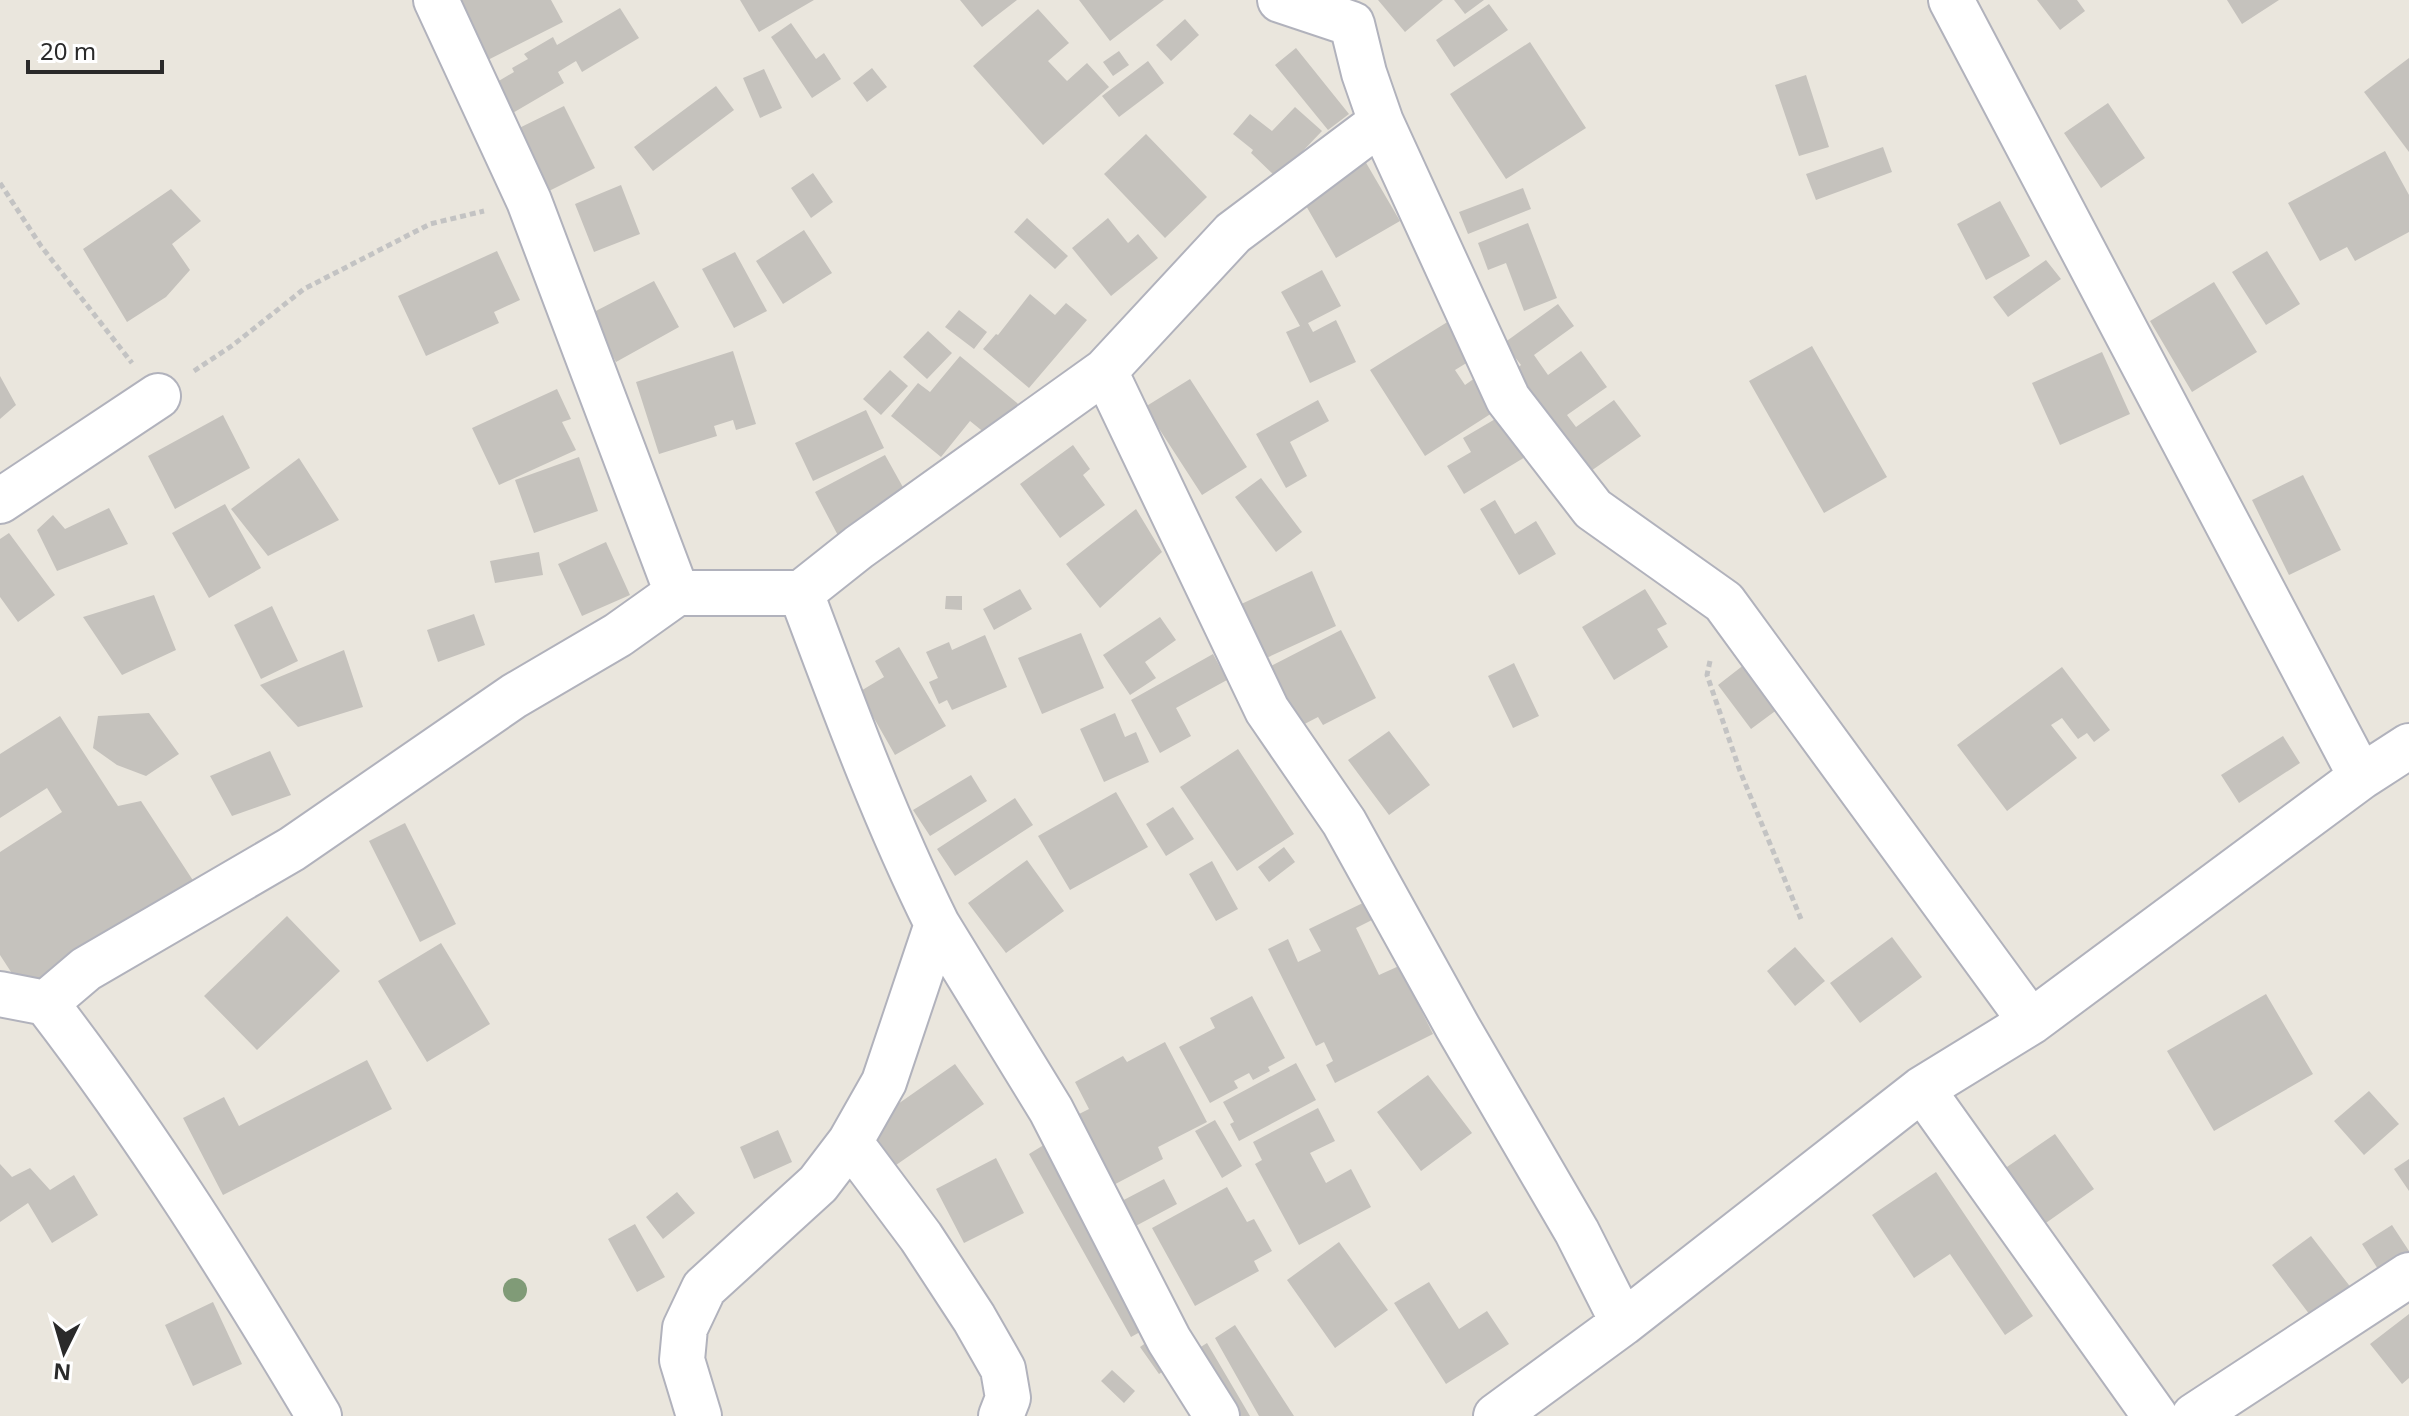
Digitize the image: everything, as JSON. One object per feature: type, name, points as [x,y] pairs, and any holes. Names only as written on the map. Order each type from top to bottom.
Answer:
[{"type":"street","points":[[436,0],[529,201],[677,593]]},
{"type":"street","points":[[1280,0],[1356,12],[1364,73],[1381,122],[1508,399],[1593,509],[1724,602],[2031,1022]]},
{"type":"street","points":[[1951,0],[2361,777]]},
{"type":"street","points":[[46,1003],[86,969],[292,849],[514,696],[618,635],[677,593],[801,593],[859,547],[1105,371],[1233,233],[1381,122]]},
{"type":"street","points":[[1105,371],[1267,710],[1344,822],[1457,1026],[1577,1232],[1623,1323]]},
{"type":"street","points":[[0,501],[158,396]]},
{"type":"street","points":[[801,593],[873,784],[937,924],[1051,1110],[1169,1340],[1217,1416]]},
{"type":"street","points":[[1496,1416],[1623,1323],[1922,1089],[2031,1022],[2361,777],[2409,746]]},
{"type":"street","points":[[699,1416],[682,1360],[685,1328],[704,1288],[818,1184],[850,1142],[884,1082],[937,924]]},
{"type":"street","points":[[0,994],[46,1003],[83,1052],[236,1277],[319,1416]]},
{"type":"street","points":[[1922,1089],[2155,1416]]},
{"type":"street","points":[[850,1142],[921,1237],[1003,1369],[1008,1398],[1001,1416]]},
{"type":"street","points":[[2194,1416],[2409,1275]]},
{"type":"path","points":[[0,183],[41,246],[158,396],[233,345],[304,289],[430,224],[529,201]]},
{"type":"path","points":[[1724,602],[1707,675],[1740,771],[1801,919]]},
{"type":"building","points":[[455,0],[551,0],[563,22],[478,65]]},
{"type":"building","points":[[740,0],[814,0],[759,32]]},
{"type":"building","points":[[960,0],[1017,0],[982,27]]},
{"type":"building","points":[[1079,0],[1164,0],[1110,41]]},
{"type":"building","points":[[1378,0],[1443,0],[1405,32]]},
{"type":"building","points":[[1454,0],[1484,0],[1465,14]]},
{"type":"building","points":[[2037,0],[2077,0],[2085,11],[2060,30]]},
{"type":"building","points":[[2227,0],[2279,0],[2242,24]]},
{"type":"building","points":[[1489,4],[1508,30],[1454,67],[1436,40]]},
{"type":"building","points":[[620,8],[639,38],[582,72],[576,61],[558,72],[564,83],[506,117],[487,88],[514,72],[512,68],[528,59],[524,54],[553,37],[557,45]]},
{"type":"building","points":[[1038,9],[1069,43],[1048,61],[1067,81],[1087,63],[1109,87],[1043,145],[973,66]]},
{"type":"building","points":[[1185,19],[1199,35],[1171,61],[1156,45]]},
{"type":"building","points":[[791,23],[816,59],[824,53],[841,79],[812,98],[771,37]]},
{"type":"building","points":[[1530,42],[1586,128],[1506,179],[1450,94]]},
{"type":"building","points":[[1296,48],[1349,114],[1328,130],[1275,65]]},
{"type":"building","points":[[1119,51],[1129,65],[1113,76],[1103,62]]},
{"type":"building","points":[[2409,58],[2409,152],[2364,92]]},
{"type":"building","points":[[1148,61],[1164,83],[1119,117],[1102,96]]},
{"type":"building","points":[[872,68],[887,87],[867,102],[853,83]]},
{"type":"building","points":[[764,69],[782,108],[760,118],[743,78]]},
{"type":"building","points":[[1806,75],[1829,147],[1799,156],[1775,85]]},
{"type":"building","points":[[716,86],[734,110],[653,171],[634,147]]},
{"type":"building","points":[[2108,103],[2145,158],[2101,188],[2064,133]]},
{"type":"building","points":[[564,106],[595,168],[541,195],[509,133]]},
{"type":"building","points":[[1295,107],[1322,131],[1277,178],[1251,153],[1253,150],[1233,134],[1250,114],[1272,131]]},
{"type":"building","points":[[1146,134],[1207,197],[1165,238],[1104,174]]},
{"type":"building","points":[[1883,147],[1892,172],[1816,200],[1806,174]]},
{"type":"building","points":[[2385,151],[2409,195],[2409,232],[2355,261],[2347,247],[2320,261],[2288,203]]},
{"type":"building","points":[[1365,161],[1400,221],[1336,258],[1301,197]]},
{"type":"building","points":[[813,173],[833,202],[811,218],[791,188]]},
{"type":"building","points":[[621,185],[640,234],[594,252],[575,204]]},
{"type":"building","points":[[1523,188],[1531,209],[1468,234],[1459,212]]},
{"type":"building","points":[[171,189],[201,221],[172,244],[190,270],[166,297],[127,322],[83,249]]},
{"type":"building","points":[[2000,201],[2030,256],[1986,280],[1957,224]]},
{"type":"building","points":[[1027,218],[1068,256],[1055,269],[1014,232]]},
{"type":"building","points":[[1108,218],[1128,243],[1138,234],[1158,258],[1111,296],[1072,248]]},
{"type":"building","points":[[1528,223],[1557,298],[1524,311],[1506,263],[1488,270],[1478,243]]},
{"type":"building","points":[[804,230],[832,273],[783,304],[756,261]]},
{"type":"building","points":[[497,251],[520,300],[494,312],[499,323],[426,356],[398,296]]},
{"type":"building","points":[[2267,251],[2300,304],[2266,325],[2232,272]]},
{"type":"building","points":[[735,252],[767,311],[734,328],[702,269]]},
{"type":"building","points":[[2046,260],[2061,279],[2008,317],[1993,297]]},
{"type":"building","points":[[1322,270],[1341,306],[1308,323],[1313,332],[1336,320],[1356,362],[1310,383],[1286,332],[1300,326],[1281,292]]},
{"type":"building","points":[[654,281],[679,327],[616,362],[590,314]]},
{"type":"building","points":[[2214,282],[2257,352],[2192,392],[2150,321]]},
{"type":"building","points":[[1030,294],[1055,315],[1066,303],[1087,320],[1029,388],[983,349]]},
{"type":"building","points":[[1558,304],[1574,326],[1534,355],[1548,375],[1581,351],[1607,387],[1567,415],[1576,427],[1614,400],[1641,436],[1578,480],[1505,377],[1521,365],[1504,343]]},
{"type":"building","points":[[959,310],[987,332],[974,349],[945,327]]},
{"type":"building","points":[[1449,321],[1473,359],[1455,370],[1465,385],[1482,373],[1503,406],[1425,456],[1370,370]]},
{"type":"building","points":[[928,331],[952,353],[927,379],[903,357]]},
{"type":"building","points":[[1812,346],[1887,477],[1824,513],[1749,381]]},
{"type":"building","points":[[733,351],[756,424],[736,430],[733,420],[714,426],[717,436],[659,454],[636,382]]},
{"type":"building","points":[[2102,352],[2130,414],[2060,445],[2032,383]]},
{"type":"building","points":[[960,356],[1023,408],[996,442],[970,421],[941,457],[891,416],[918,383],[930,392]]},
{"type":"building","points":[[890,370],[908,386],[881,415],[863,399]]},
{"type":"building","points":[[0,376],[16,405],[0,419]]},
{"type":"building","points":[[1190,379],[1247,467],[1202,495],[1145,407]]},
{"type":"building","points":[[557,389],[571,419],[562,422],[576,450],[499,485],[472,428]]},
{"type":"building","points":[[1318,400],[1329,421],[1290,442],[1307,476],[1286,488],[1256,434]]},
{"type":"building","points":[[866,410],[884,448],[813,481],[795,443]]},
{"type":"building","points":[[223,415],[250,468],[175,509],[148,456]]},
{"type":"building","points":[[1502,415],[1527,456],[1464,494],[1447,466],[1471,452],[1463,438]]},
{"type":"building","points":[[1073,445],[1090,469],[1083,475],[1105,505],[1060,538],[1020,484]]},
{"type":"building","points":[[885,455],[909,498],[843,545],[815,492]]},
{"type":"building","points":[[579,457],[598,511],[534,533],[515,480]]},
{"type":"building","points":[[299,458],[339,520],[268,556],[231,509]]},
{"type":"building","points":[[2303,475],[2341,550],[2289,575],[2252,500]]},
{"type":"building","points":[[1261,478],[1302,532],[1276,552],[1235,497]]},
{"type":"building","points":[[1495,500],[1515,534],[1536,521],[1556,554],[1519,575],[1480,509]]},
{"type":"building","points":[[225,504],[261,568],[209,598],[172,533]]},
{"type":"building","points":[[109,508],[128,544],[57,571],[37,530],[53,515],[65,529]]},
{"type":"building","points":[[1136,509],[1162,552],[1100,608],[1066,564]]},
{"type":"building","points":[[9,533],[55,595],[18,622],[0,597],[0,539]]},
{"type":"building","points":[[606,542],[630,595],[582,616],[558,564]]},
{"type":"building","points":[[539,552],[543,575],[495,583],[490,561]]},
{"type":"building","points":[[1312,571],[1336,626],[1262,660],[1237,606]]},
{"type":"building","points":[[1020,589],[1032,609],[994,630],[983,609]]},
{"type":"building","points":[[1645,589],[1667,624],[1657,629],[1668,647],[1614,680],[1582,627]]},
{"type":"building","points":[[154,595],[176,650],[122,675],[83,617]]},
{"type":"building","points":[[946,596],[962,596],[962,610],[945,609]]},
{"type":"building","points":[[272,606],[298,661],[261,679],[234,625]]},
{"type":"building","points":[[474,614],[485,645],[438,662],[427,630]]},
{"type":"building","points":[[1160,617],[1176,640],[1145,662],[1156,678],[1130,695],[1103,655]]},
{"type":"building","points":[[1341,630],[1376,698],[1323,725],[1318,717],[1295,729],[1265,669]]},
{"type":"building","points":[[1081,633],[1104,688],[1042,714],[1018,658]]},
{"type":"building","points":[[985,635],[1007,687],[952,710],[947,700],[939,704],[929,682],[938,678],[926,652],[949,642],[952,650]]},
{"type":"building","points":[[899,647],[946,726],[895,755],[859,692],[884,677],[875,661]]},
{"type":"building","points":[[344,650],[363,707],[298,727],[260,685]]},
{"type":"building","points":[[1213,654],[1227,680],[1176,708],[1191,736],[1160,753],[1131,700]]},
{"type":"building","points":[[1514,663],[1539,716],[1513,728],[1488,676]]},
{"type":"building","points":[[1745,664],[1778,709],[1751,729],[1718,685]]},
{"type":"building","points":[[2062,667],[2110,730],[2094,742],[2087,733],[2078,739],[2062,718],[2051,725],[2077,758],[2007,811],[1957,745]]},
{"type":"building","points":[[149,713],[179,754],[146,776],[117,765],[93,748],[98,716]]},
{"type":"building","points":[[1115,713],[1125,737],[1136,732],[1149,762],[1104,782],[1080,729]]},
{"type":"building","points":[[60,716],[118,806],[141,801],[196,885],[26,995],[0,955],[0,852],[62,812],[47,788],[0,818],[0,754]]},
{"type":"building","points":[[1389,731],[1430,785],[1389,815],[1348,760]]},
{"type":"building","points":[[2283,736],[2300,763],[2239,803],[2221,775]]},
{"type":"building","points":[[1238,749],[1294,834],[1237,871],[1180,787]]},
{"type":"building","points":[[270,751],[291,795],[232,816],[210,776]]},
{"type":"building","points":[[971,775],[987,801],[930,836],[913,810]]},
{"type":"building","points":[[1116,792],[1148,847],[1070,890],[1038,836]]},
{"type":"building","points":[[1015,798],[1033,825],[955,876],[937,849]]},
{"type":"building","points":[[1173,807],[1194,839],[1166,856],[1146,824]]},
{"type":"building","points":[[405,823],[456,924],[420,942],[369,841]]},
{"type":"building","points":[[1284,847],[1295,862],[1269,882],[1258,867]]},
{"type":"building","points":[[1027,860],[1064,911],[1006,953],[968,903]]},
{"type":"building","points":[[1212,861],[1238,909],[1216,921],[1189,874]]},
{"type":"building","points":[[1367,901],[1376,918],[1356,928],[1379,975],[1399,966],[1433,1034],[1335,1083],[1326,1065],[1333,1061],[1324,1042],[1316,1046],[1268,949],[1288,939],[1298,962],[1321,951],[1309,929]]},
{"type":"building","points":[[287,916],[340,971],[257,1050],[204,996]]},
{"type":"building","points":[[1892,937],[1922,977],[1860,1023],[1830,983]]},
{"type":"building","points":[[441,943],[490,1024],[427,1062],[378,981]]},
{"type":"building","points":[[1795,947],[1825,981],[1795,1006],[1767,971]]},
{"type":"building","points":[[2266,994],[2313,1074],[2214,1131],[2167,1051]]},
{"type":"building","points":[[1252,996],[1285,1058],[1253,1080],[1249,1073],[1234,1081],[1238,1088],[1210,1103],[1179,1047],[1215,1028],[1210,1018]]},
{"type":"building","points":[[1165,1042],[1207,1122],[1158,1147],[1163,1159],[1104,1190],[1067,1120],[1089,1109],[1075,1082],[1123,1056],[1127,1062]]},
{"type":"building","points":[[367,1060],[392,1109],[223,1195],[183,1118],[224,1097],[239,1126]]},
{"type":"building","points":[[1296,1063],[1316,1100],[1239,1141],[1230,1124],[1234,1122],[1223,1102]]},
{"type":"building","points":[[955,1064],[984,1104],[886,1172],[858,1132]]},
{"type":"building","points":[[1428,1075],[1472,1133],[1421,1171],[1377,1112]]},
{"type":"building","points":[[2369,1091],[2399,1124],[2364,1155],[2334,1121]]},
{"type":"building","points":[[1318,1108],[1335,1141],[1310,1153],[1326,1183],[1351,1169],[1371,1207],[1299,1245],[1255,1164],[1262,1160],[1253,1142]]},
{"type":"building","points":[[1215,1120],[1242,1166],[1222,1178],[1195,1131]]},
{"type":"building","points":[[778,1130],[792,1162],[754,1179],[740,1147]]},
{"type":"building","points":[[2055,1134],[2094,1189],[2043,1225],[2004,1169]]},
{"type":"building","points":[[1047,1143],[1149,1327],[1131,1337],[1029,1154]]},
{"type":"building","points":[[996,1158],[1024,1213],[964,1243],[936,1189]]},
{"type":"building","points":[[2409,1159],[2409,1191],[2394,1169]]},
{"type":"building","points":[[0,1164],[12,1177],[30,1168],[50,1190],[74,1175],[98,1215],[52,1243],[28,1203],[0,1222]]},
{"type":"building","points":[[1936,1172],[2033,1316],[2005,1335],[1950,1254],[1914,1278],[1872,1215]]},
{"type":"building","points":[[1164,1179],[1177,1204],[1130,1229],[1116,1204]]},
{"type":"building","points":[[1227,1187],[1247,1222],[1254,1219],[1272,1251],[1254,1261],[1259,1271],[1195,1306],[1152,1228]]},
{"type":"building","points":[[677,1192],[695,1213],[663,1239],[646,1217]]},
{"type":"building","points":[[635,1224],[665,1277],[637,1292],[608,1239]]},
{"type":"building","points":[[2392,1225],[2409,1251],[2409,1261],[2383,1277],[2362,1244]]},
{"type":"building","points":[[2311,1236],[2352,1289],[2313,1319],[2272,1265]]},
{"type":"building","points":[[1339,1242],[1388,1310],[1335,1348],[1287,1280]]},
{"type":"building","points":[[1429,1282],[1459,1329],[1487,1311],[1509,1344],[1446,1384],[1394,1303]]},
{"type":"building","points":[[213,1302],[242,1364],[193,1386],[165,1325]]},
{"type":"building","points":[[2409,1314],[2409,1378],[2402,1384],[2370,1344]]},
{"type":"building","points":[[1235,1325],[1294,1416],[1259,1416],[1215,1338]]},
{"type":"building","points":[[1157,1335],[1177,1362],[1159,1374],[1140,1347]]},
{"type":"building","points":[[1207,1343],[1250,1416],[1224,1416],[1185,1357]]},
{"type":"building","points":[[1112,1370],[1135,1391],[1124,1403],[1101,1381]]}]
